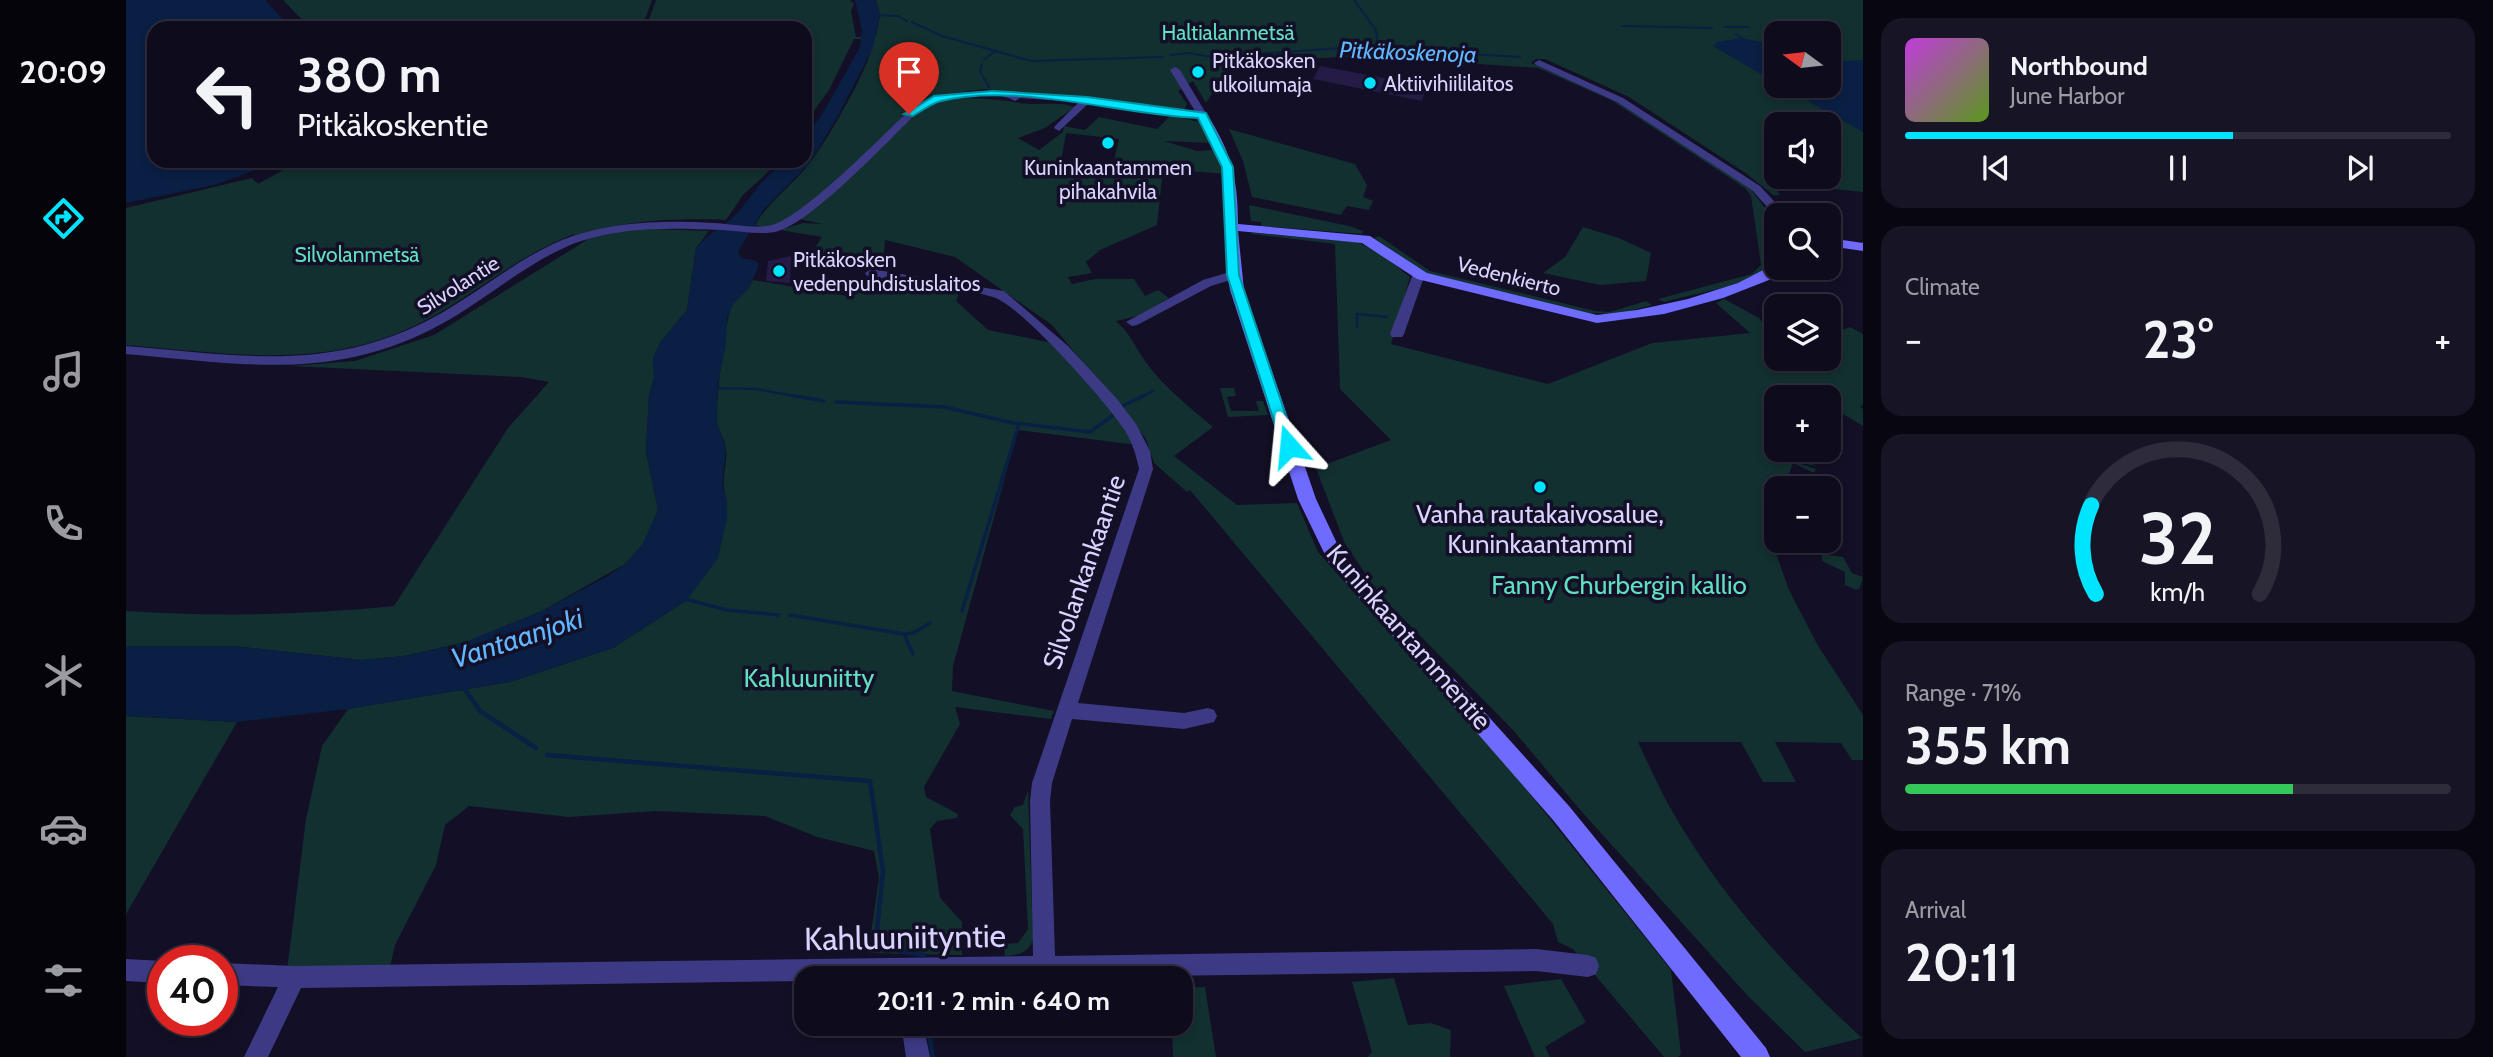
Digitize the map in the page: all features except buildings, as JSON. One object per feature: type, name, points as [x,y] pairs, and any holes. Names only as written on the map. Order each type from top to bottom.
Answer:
[{"type":"street","points":[[1539,63],[1616,98],[1771,197],[1775,203]]},
{"type":"street","name":"Kuninkaantammentie","points":[[1175,70],[1202,115],[1227,167],[1233,275],[1307,499],[1335,558],[1560,813],[1756,1057]]},
{"type":"street","name":"Silvolantie","points":[[126,350],[276,361],[340,357],[419,332],[553,248],[578,238],[626,226],[777,228],[801,216],[920,105],[937,98],[964,95],[1087,100]]},
{"type":"street","points":[[1059,128],[1087,100],[1174,114],[1202,115]]},
{"type":"street","name":"Vedenkierto","points":[[1232,227],[1361,237],[1378,245],[1419,274],[1585,317],[1610,320],[1702,300],[1764,277]]},
{"type":"street","points":[[1841,244],[1863,247]]},
{"type":"street","name":"Silvolankankaantie","points":[[872,273],[988,292],[1008,299],[1046,329],[1091,379],[1144,449],[1146,469],[1065,710],[1040,801],[1044,966]]},
{"type":"street","points":[[1396,334],[1419,274]]},
{"type":"street","points":[[1132,324],[1207,283],[1233,275]]},
{"type":"street","points":[[1065,710],[1184,721],[1208,716]]},
{"type":"street","name":"Kahluuniityntie","points":[[1114,966],[1536,960],[1588,966]]},
{"type":"street","points":[[126,970],[147,971]]},
{"type":"street","name":"Kahluuniityntie","points":[[238,975],[295,977],[638,970],[794,972]]},
{"type":"street","points":[[256,1057],[295,977]]},
{"type":"street","points":[[914,1036],[918,1057]]},
{"type":"green space","points":[[283,0],[652,0],[644,21],[303,21]]},
{"type":"green space","name":"Haltialanmetsä","points":[[656,0],[850,0],[854,4],[851,11],[856,37],[876,36],[880,15],[876,0],[1863,0],[1863,192],[1833,189],[1841,189],[1841,112],[1764,112],[1764,188],[1629,97],[1545,59],[1536,59],[1531,63],[1614,100],[1755,190],[1752,191],[1764,206],[1764,271],[1723,288],[1664,302],[1658,299],[1752,274],[1761,265],[1751,196],[1745,188],[1611,100],[1538,68],[1359,56],[1232,63],[1206,103],[1193,81],[1178,91],[1187,104],[1183,113],[1085,98],[984,89],[949,94],[950,99],[985,99],[1075,107],[1045,128],[1018,138],[1039,150],[1063,132],[1064,126],[1085,130],[1099,117],[1157,129],[1170,116],[1200,122],[1212,143],[1164,141],[1197,151],[1213,150],[1220,157],[1226,174],[1163,169],[1157,225],[1100,250],[1086,262],[1092,273],[1068,277],[1072,284],[1095,279],[1134,279],[1145,296],[1158,290],[1169,298],[1141,315],[1116,321],[1160,379],[1213,427],[1174,456],[1237,505],[1297,503],[1318,552],[1498,754],[1671,970],[1681,1054],[1678,1057],[1664,1057],[1573,949],[1558,942],[1553,924],[1190,490],[1187,492],[1154,463],[1146,439],[1052,325],[955,257],[885,240],[883,270],[807,260],[822,237],[780,230],[803,223],[823,224],[794,218],[768,228],[755,225],[767,208],[805,168],[812,168],[812,160],[847,103],[865,66],[874,39],[854,39],[829,90],[812,113],[812,21],[648,21]],"holes":[[[1066,133],[1119,139],[1114,161],[1061,162]]]},
{"type":"green space","points":[[1229,129],[1355,164],[1367,185],[1363,197],[1373,201],[1369,210],[1347,206],[1341,215],[1252,197],[1243,161]]},
{"type":"green space","name":"Silvolanmetsä","points":[[287,168],[772,168],[743,195],[726,220],[650,221],[591,231],[574,237],[574,234],[520,261],[437,314],[399,333],[361,345],[323,352],[247,355],[126,345],[126,208],[252,178],[258,184]]},
{"type":"green space","points":[[1766,189],[1776,189],[1780,195],[1773,195]]},
{"type":"green space","points":[[1249,205],[1363,231],[1362,234],[1261,226],[1261,222],[1251,221]]},
{"type":"green space","points":[[1583,227],[1619,238],[1651,253],[1646,281],[1600,285],[1543,273],[1565,257]]},
{"type":"green space","points":[[626,228],[709,231],[696,248],[687,310],[660,343],[653,359],[654,378],[649,395],[646,452],[658,510],[643,544],[625,564],[542,611],[466,642],[404,656],[362,660],[232,646],[126,646],[126,611],[260,614],[394,606],[508,428],[549,382],[521,377],[291,366],[355,361],[434,335],[590,238]]},
{"type":"green space","name":"Fanny Churbergin kallio","points":[[1250,234],[1358,242],[1383,255],[1410,277],[1391,344],[1548,384],[1652,343],[1750,333],[1716,303],[1724,299],[1759,318],[1764,324],[1764,371],[1841,371],[1841,330],[1850,327],[1863,334],[1863,405],[1860,407],[1863,409],[1863,426],[1841,415],[1841,385],[1764,385],[1764,462],[1795,462],[1816,469],[1814,473],[1793,463],[1788,476],[1764,476],[1764,553],[1776,553],[1789,590],[1817,644],[1863,715],[1863,760],[1852,760],[1841,743],[1775,742],[1796,782],[1763,782],[1741,742],[1638,742],[1671,809],[1711,872],[1783,959],[1862,1038],[1805,1052],[1747,995],[1582,812],[1513,730],[1380,595],[1345,544],[1316,468],[1391,440],[1340,389],[1335,244]]},
{"type":"green space","points":[[1379,236],[1430,271],[1595,311],[1610,312],[1646,301],[1652,305],[1618,314],[1588,313],[1428,274],[1374,238]]},
{"type":"green space","name":"Kahluuniitty","points":[[865,277],[960,291],[956,301],[988,330],[1053,343],[1137,442],[1129,444],[1018,430],[953,666],[952,691],[1054,711],[1051,719],[955,707],[960,724],[924,787],[926,797],[958,814],[957,818],[937,821],[930,829],[940,898],[962,922],[962,955],[868,953],[879,878],[874,851],[817,837],[765,816],[657,811],[569,817],[469,806],[445,825],[436,865],[395,945],[390,967],[287,970],[306,819],[322,746],[348,709],[510,682],[613,648],[687,600],[727,501],[724,486],[726,448],[717,413],[724,343],[732,305],[753,280],[853,297]]},
{"type":"green space","points":[[1220,388],[1234,388],[1236,396],[1227,397],[1231,411],[1259,411],[1256,401],[1263,401],[1268,415],[1228,417]]},
{"type":"green space","points":[[1822,554],[1843,557],[1852,573],[1863,577],[1860,588],[1856,590],[1845,585],[1845,572],[1822,561]]},
{"type":"green space","points":[[126,716],[237,722],[126,914]]},
{"type":"green space","points":[[1028,790],[1033,940],[1022,953],[1005,956],[1004,944],[1018,943],[1028,929],[1023,829],[1010,815],[1015,807],[1023,805]]},
{"type":"green space","points":[[1394,978],[1408,1025],[1431,1023],[1451,1030],[1450,1057],[1368,1057],[1372,1052],[1352,982]]},
{"type":"green space","points":[[1561,979],[1586,1022],[1545,1047],[1550,1057],[1535,1057],[1504,986]]},
{"type":"green space","points":[[1205,987],[1216,1057],[1173,1057],[1172,1036],[1193,1036],[1193,988]]},
{"type":"water","points":[[126,0],[265,0],[284,21],[147,21],[147,168],[261,168],[214,185],[126,203]]},
{"type":"water","points":[[855,0],[876,0],[880,15],[873,48],[812,159],[812,128],[860,47],[862,30]]},
{"type":"water","points":[[1742,38],[1764,43],[1764,76],[1713,46],[1717,42]]},
{"type":"water","points":[[1863,60],[1863,132],[1841,120],[1841,112],[1827,112],[1802,98],[1841,98],[1841,61]]},
{"type":"water","name":"Vantaanjoki","points":[[779,168],[805,168],[765,208],[738,251],[741,258],[756,261],[759,265],[749,288],[733,304],[727,318],[726,343],[718,384],[717,423],[726,448],[722,485],[727,501],[727,519],[718,558],[687,600],[613,648],[510,682],[348,709],[237,722],[126,716],[126,646],[232,646],[362,660],[404,656],[466,642],[542,611],[625,564],[643,544],[658,510],[646,452],[649,395],[654,378],[653,358],[660,343],[687,310],[696,248],[730,220]]},
{"type":"waterway","points":[[1354,0],[1376,30],[1377,41]]},
{"type":"waterway","name":"Pitkäkoskenoja","points":[[878,15],[898,16],[907,21]]},
{"type":"waterway","name":"Pitkäkoskenoja","points":[[912,22],[942,36],[995,51]]},
{"type":"waterway","points":[[1622,26],[1712,28]]},
{"type":"waterway","points":[[1725,27],[1748,27]]},
{"type":"waterway","points":[[1736,34],[1742,38]]},
{"type":"waterway","name":"Pitkäkoskenoja","points":[[1170,55],[1189,53],[1212,57],[1356,47],[1520,57]]},
{"type":"waterway","points":[[984,60],[995,51]]},
{"type":"waterway","name":"Pitkäkoskenoja","points":[[995,51],[1031,61],[1163,57]]},
{"type":"waterway","points":[[982,64],[980,71],[989,87]]},
{"type":"waterway","points":[[1357,327],[1357,314],[1387,317]]},
{"type":"waterway","points":[[716,388],[756,389],[805,398]]},
{"type":"waterway","points":[[1140,398],[1153,391]]},
{"type":"waterway","points":[[795,396],[824,401]]},
{"type":"waterway","points":[[1121,407],[1143,396]]},
{"type":"waterway","points":[[836,402],[944,407],[1013,423],[1090,432],[1115,414]]},
{"type":"waterway","points":[[962,611],[1019,424]]},
{"type":"waterway","points":[[685,599],[727,610],[779,615]]},
{"type":"waterway","points":[[790,615],[904,634]]},
{"type":"waterway","points":[[904,634],[913,633],[930,623]]},
{"type":"waterway","points":[[904,634],[913,654]]},
{"type":"waterway","points":[[464,688],[480,711],[536,748]]},
{"type":"waterway","points":[[547,755],[870,781],[883,871],[875,949]]},
{"type":"waterway","points":[[899,951],[924,955]]},
{"type":"waterway","points":[[929,1036],[933,1057]]},
{"type":"place","name":"Pitkäkosken ulkoilumaja","points":[[1198,72]]},
{"type":"place","name":"Aktiivihiililaitos","points":[[1370,83]]},
{"type":"place","name":"Kuninkaantammen pihakahvila","points":[[1108,143]]},
{"type":"place","name":"Pitkäkosken vedenpuhdistuslaitos","points":[[779,271]]},
{"type":"place","name":"Vanha rautakaivosalue, Kuninkaantammi","points":[[1540,487]]},
{"type":"route","points":[[909,114],[920,105],[937,98],[993,93],[1087,100],[1174,114],[1202,115],[1227,167],[1231,198],[1230,260],[1233,275],[1289,446]]}]
